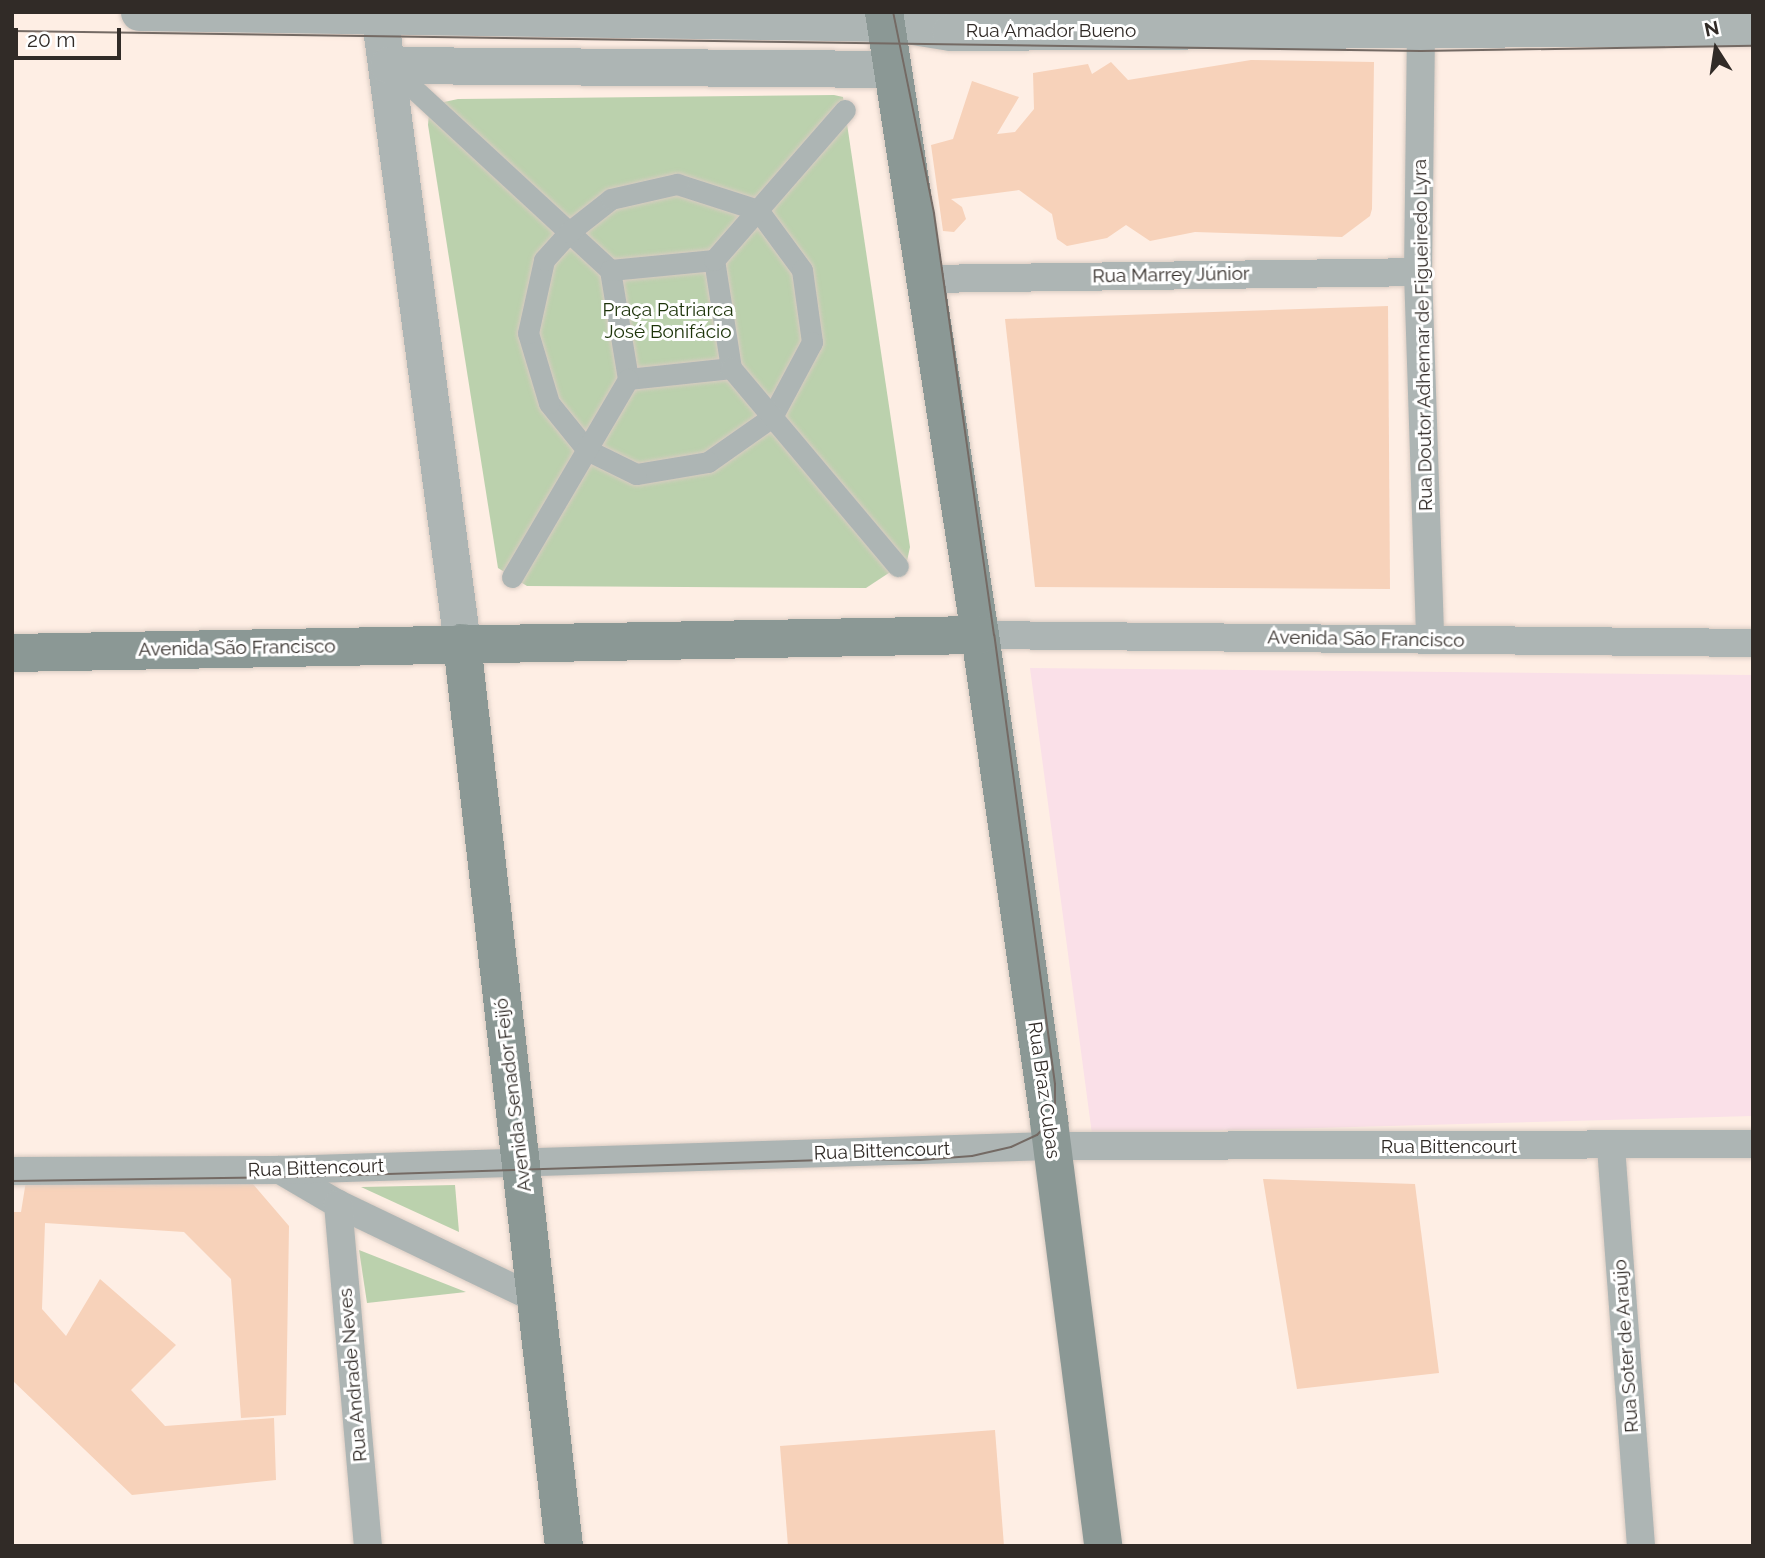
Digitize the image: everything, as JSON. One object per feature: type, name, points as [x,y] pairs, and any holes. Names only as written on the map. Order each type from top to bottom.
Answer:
[{"type":"main road","points":[[462,643],[980,635],[885,18]]},
{"type":"main road","name":"Rua Braz Cubas","points":[[980,635],[1103,1546]]},
{"type":"main road","name":"Avenida São Francisco","points":[[12,653],[462,643]]},
{"type":"main road","name":"Avenida Senador Feijó","points":[[462,643],[564,1546]]},
{"type":"street","name":"Rua Amador Bueno","points":[[139,12],[885,18],[950,32],[1753,27]]},
{"type":"street","points":[[380,15],[462,643]]},
{"type":"street","name":"Rua Doutor Adhemar de Figueiredo Lyra","points":[[1421,30],[1418,272],[1430,640]]},
{"type":"street","points":[[388,65],[892,69]]},
{"type":"street","points":[[388,65],[610,270],[628,379],[512,577]]},
{"type":"street","points":[[610,270],[714,260],[845,110]]},
{"type":"street","points":[[677,184],[758,210],[802,270],[812,342],[772,417],[708,462],[636,474],[587,450],[549,403],[528,333],[544,260],[569,232],[611,199],[677,184]]},
{"type":"street","points":[[714,260],[731,368],[898,566]]},
{"type":"street","name":"Rua Marrey Júnior","points":[[925,279],[1418,272]]},
{"type":"street","points":[[628,379],[731,368]]},
{"type":"street","name":"Avenida São Francisco","points":[[980,635],[1753,643]]},
{"type":"street","name":"Rua Bittencourt","points":[[12,1171],[280,1170],[1051,1146],[1611,1147],[1753,1144]]},
{"type":"street","name":"Rua Soter de Araújo","points":[[1611,1147],[1641,1546]]},
{"type":"street","points":[[280,1170],[338,1204],[536,1299]]},
{"type":"street","name":"Rua Andrade Neves","points":[[338,1204],[368,1546]]},
{"type":"shaded area","points":[[1030,668],[1753,675],[1753,1116],[1092,1134]]},
{"type":"green space","name":"Praça Patriarca José Bonifácio","points":[[843,97],[910,547],[907,561],[866,588],[527,586],[498,568],[428,125],[429,113],[435,104],[458,99]]},
{"type":"green space","points":[[455,1185],[459,1232],[361,1187]]},
{"type":"green space","points":[[359,1250],[466,1292],[367,1303]]},
{"type":"building","points":[[1251,60],[1374,62],[1372,209],[1370,216],[1342,237],[1195,232],[1150,241],[1126,225],[1107,238],[1067,246],[1057,239],[1052,214],[1019,190],[951,199],[962,207],[966,219],[954,232],[943,231],[931,145],[953,139],[972,81],[1019,97],[997,134],[1015,132],[1034,109],[1033,73],[1088,64],[1092,74],[1111,62],[1128,80]]},
{"type":"building","points":[[1388,306],[1390,589],[1035,587],[1005,319]]},
{"type":"building","points":[[247,1177],[289,1226],[286,1415],[241,1418],[231,1279],[184,1232],[45,1223],[42,1309],[66,1336],[100,1279],[176,1345],[131,1390],[165,1426],[274,1418],[276,1480],[132,1495],[12,1380],[12,1212],[21,1212],[26,1181]]},
{"type":"building","points":[[1263,1179],[1415,1184],[1439,1373],[1297,1389]]},
{"type":"building","points":[[995,1430],[1004,1546],[788,1546],[780,1446]]},
{"type":"tram line","points":[[12,1181],[293,1177],[855,1159],[920,1160],[972,1156],[1011,1147],[1037,1135],[1049,1122],[1055,1104],[1055,1084],[994,635],[934,213],[893,12]]},
{"type":"tram line","points":[[12,31],[1421,51],[1753,46]]}]
